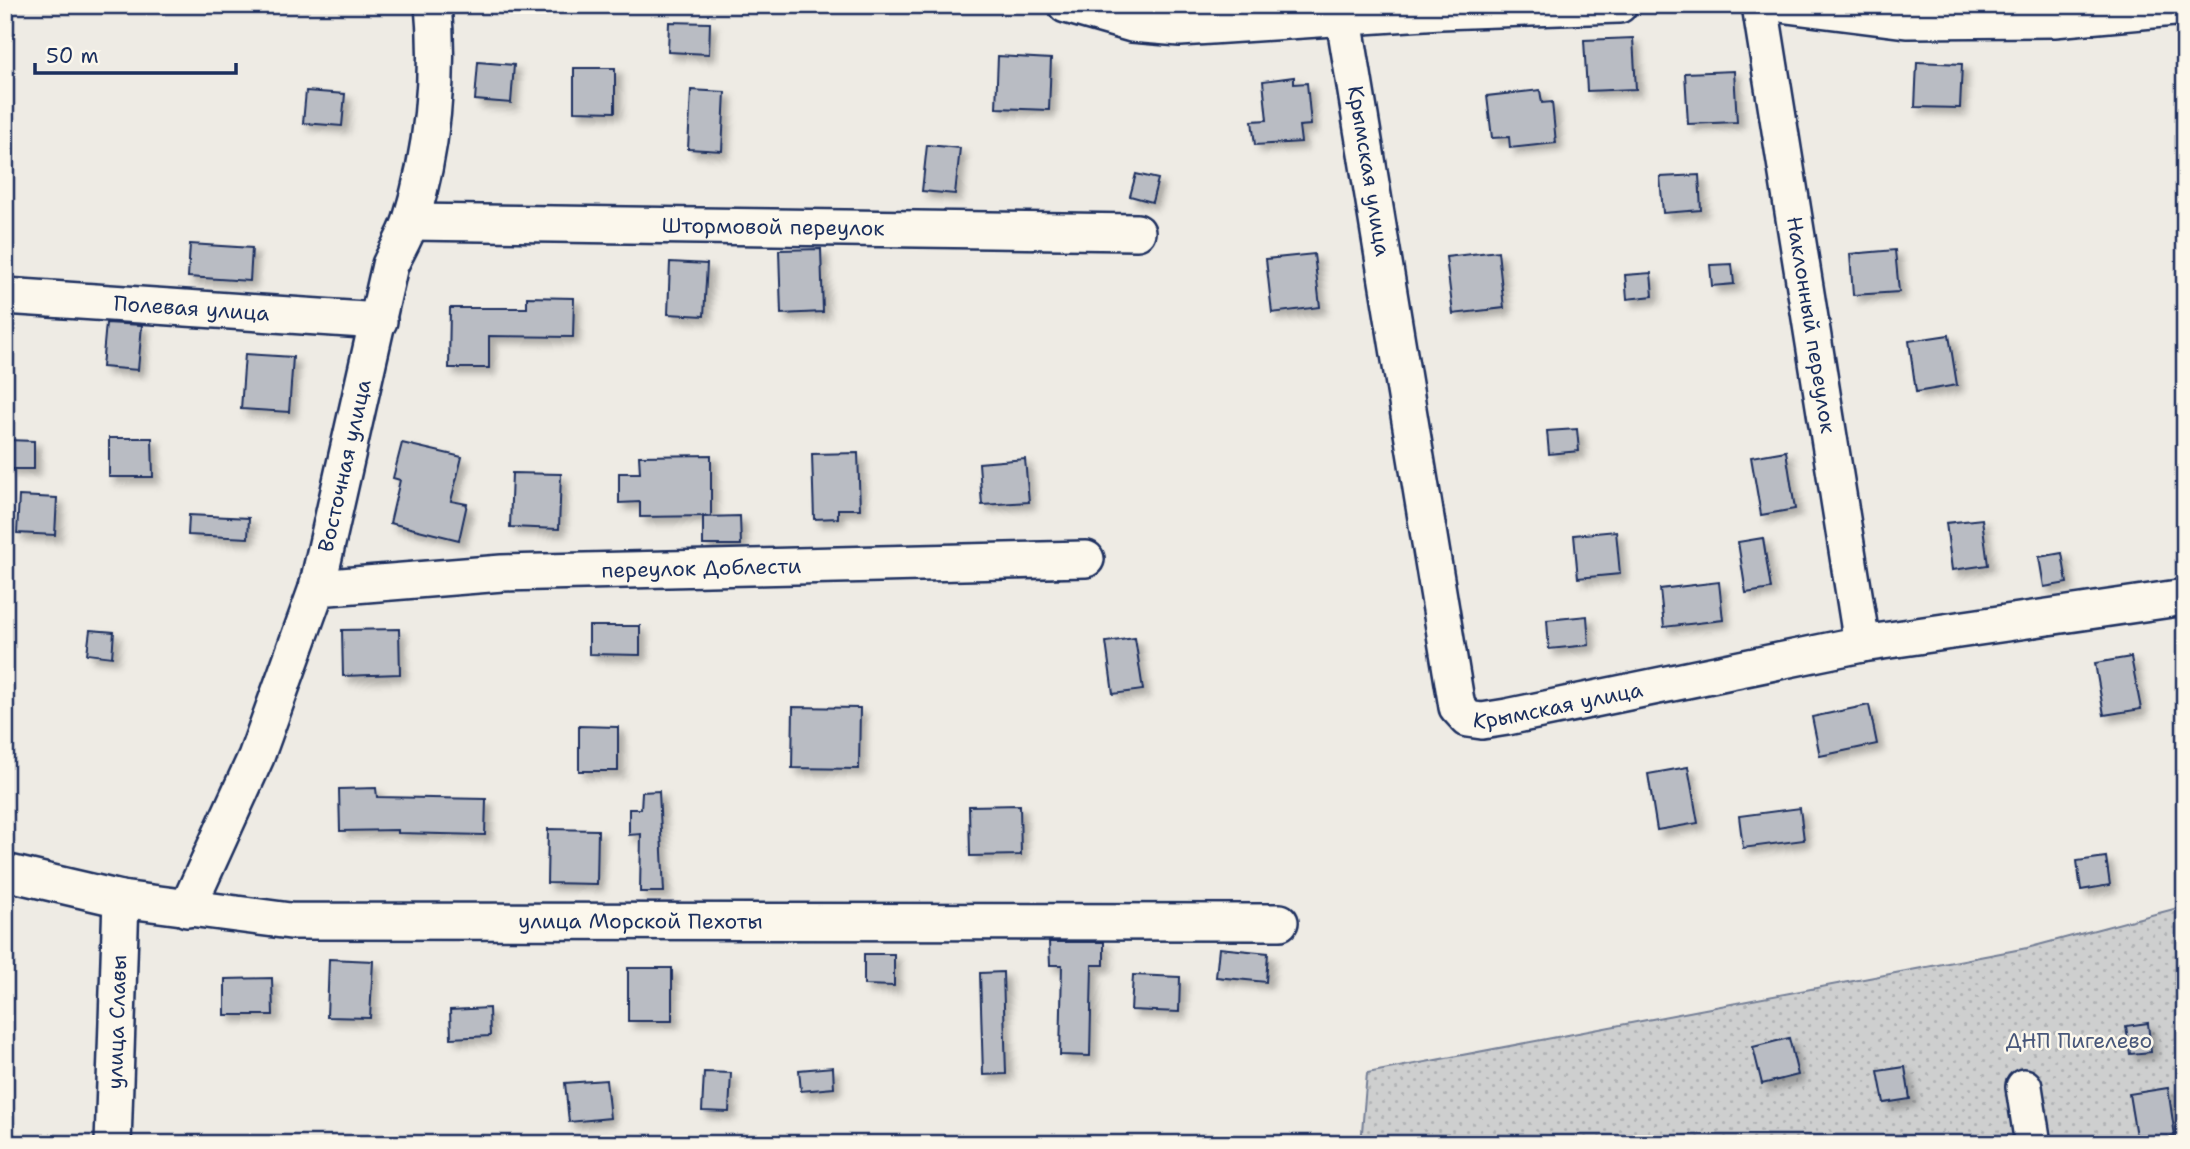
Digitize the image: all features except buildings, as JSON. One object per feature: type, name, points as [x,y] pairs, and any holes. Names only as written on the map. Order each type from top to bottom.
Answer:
[{"type":"street","name":"Восточная улица","points":[[187,909],[256,757],[317,588],[390,265],[411,222],[430,131],[436,39],[433,5]]},
{"type":"street","points":[[1066,5],[1132,24],[1180,28],[1440,11],[1619,5]]},
{"type":"street","name":"Наклонный переулок","points":[[1760,5],[1862,644]]},
{"type":"street","points":[[1787,5],[1906,20],[2054,19],[2185,7]]},
{"type":"street","name":"Крымская улица","points":[[1344,19],[1457,707],[1468,719],[1507,717],[1862,644],[2185,597]]},
{"type":"street","name":"Штормовой переулок","points":[[411,222],[1137,232]]},
{"type":"street","name":"Полевая улица","points":[[5,296],[379,321]]},
{"type":"street","name":"переулок Доблести","points":[[317,588],[502,573],[1086,559]]},
{"type":"street","name":"улица Морской Пехоты","points":[[5,872],[121,899],[290,921],[1280,922]]},
{"type":"street","name":"улица Славы","points":[[113,1144],[121,899]]},
{"type":"street","points":[[2024,1087],[2033,1144]]},
{"type":"green space","name":"ДНП Пигелево","points":[[2185,906],[2185,1144],[1361,1144],[1367,1073],[2027,948]]}]
